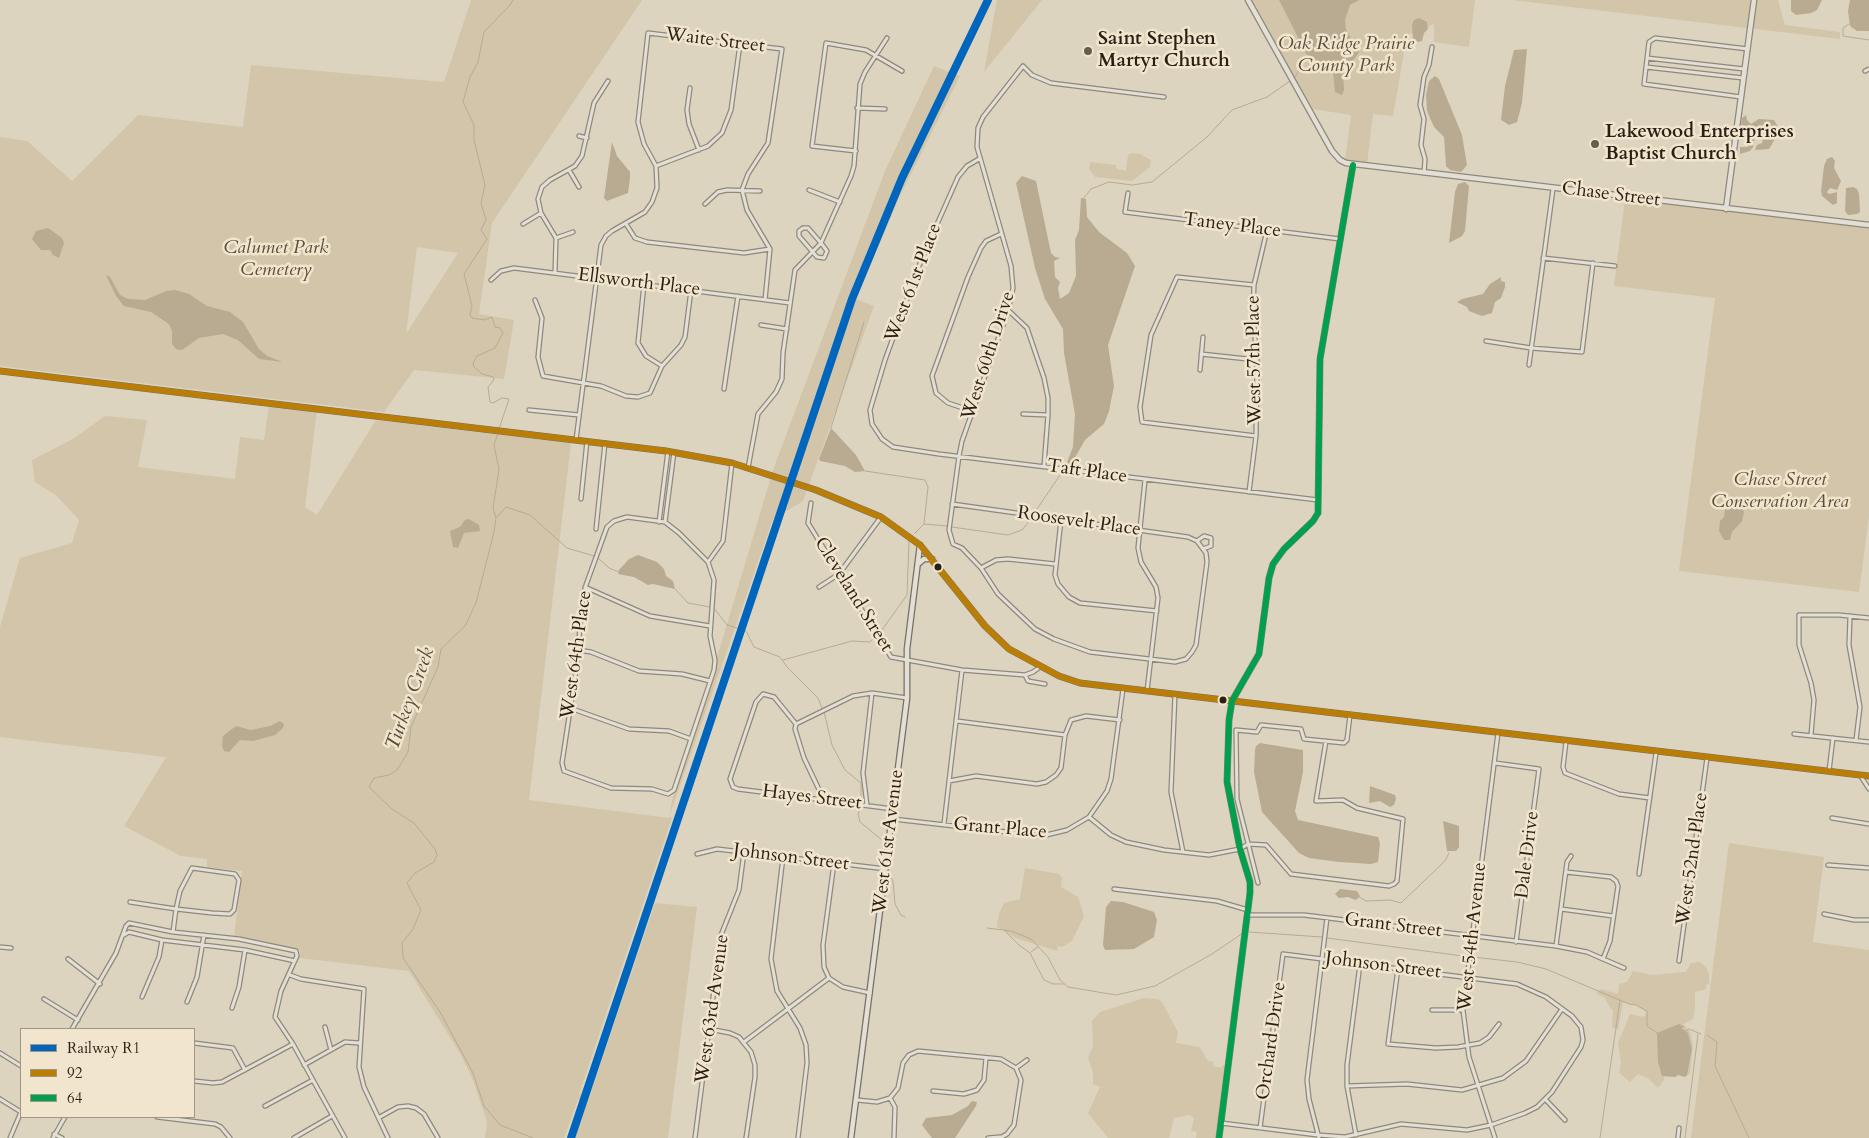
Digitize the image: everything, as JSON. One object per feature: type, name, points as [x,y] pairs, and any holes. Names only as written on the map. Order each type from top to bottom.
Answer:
[{"type":"main road","points":[[1219,1138],[1249,913],[1250,882],[1240,849],[1227,782],[1228,734],[1232,701],[1259,654],[1269,578],[1273,564],[1284,549],[1314,521],[1318,514],[1320,359],[1353,165],[1340,160],[1332,151],[1248,0]]},
{"type":"main road","points":[[1726,209],[1754,0]]},
{"type":"main road","name":"Chase Street","points":[[1353,165],[1869,225]]},
{"type":"main road","points":[[0,371],[488,431],[605,443],[668,451],[732,463],[850,502],[881,517],[920,545],[969,608],[997,638],[1040,666],[1080,683],[1656,753],[1869,776]]},
{"type":"main road","name":"West 61st Avenue","points":[[851,1138],[871,993],[907,698],[907,661],[920,545]]},
{"type":"main road","points":[[917,566],[924,559],[932,559]]},
{"type":"street","name":"Waite Street","points":[[656,166],[639,134],[638,122],[648,33],[782,48],[768,143],[748,174],[742,190]]},
{"type":"street","points":[[748,468],[758,414],[776,392],[782,379],[795,270],[821,243],[840,202],[854,166],[860,84],[887,38]]},
{"type":"street","points":[[1740,97],[1644,84],[1649,42],[1655,38],[1748,49]]},
{"type":"street","points":[[856,151],[812,146],[826,43],[858,47],[876,55],[902,71]]},
{"type":"street","points":[[576,440],[601,245],[606,236],[645,212],[652,202],[657,188],[656,166],[699,150],[715,141],[728,122],[740,44]]},
{"type":"street","points":[[1424,174],[1426,159],[1421,146],[1424,119],[1420,104],[1424,77],[1430,65],[1432,48]]},
{"type":"street","points":[[1648,58],[1744,69]]},
{"type":"street","name":"West 60th Drive","points":[[981,568],[962,548],[953,544],[949,530],[959,456],[1012,295],[1012,274],[979,159],[976,138],[983,117],[1023,66],[1032,75],[1051,83],[1164,96]]},
{"type":"street","points":[[1646,67],[1743,78]]},
{"type":"street","points":[[1865,71],[1869,69]]},
{"type":"street","points":[[554,273],[556,238],[541,213],[538,199],[542,187],[550,180],[569,170],[582,156],[594,103],[608,81]]},
{"type":"street","points":[[690,88],[687,110],[689,124],[699,150]]},
{"type":"street","points":[[857,108],[885,109]]},
{"type":"street","points":[[579,136],[587,138]]},
{"type":"street","name":"West 61st Place","points":[[870,418],[872,397],[922,258],[958,177],[967,166],[979,159]]},
{"type":"street","points":[[569,170],[579,187]]},
{"type":"street","points":[[1529,364],[1553,189]]},
{"type":"street","points":[[705,204],[718,192],[742,190],[760,192]]},
{"type":"street","points":[[742,190],[747,210],[770,249],[766,300]]},
{"type":"street","points":[[809,190],[840,202]]},
{"type":"street","name":"Taney Place","points":[[1128,193],[1125,212],[1340,239]]},
{"type":"street","points":[[523,224],[541,213]]},
{"type":"street","points":[[626,224],[635,238],[648,242],[744,253],[770,249]]},
{"type":"street","points":[[803,228],[808,228],[827,251],[824,258],[817,258],[813,252],[799,236],[799,231],[803,228]]},
{"type":"street","name":"West 57th Place","points":[[1249,492],[1256,436],[1257,360],[1253,315],[1254,286],[1267,230]]},
{"type":"street","points":[[556,238],[572,232]]},
{"type":"street","points":[[972,412],[948,403],[936,393],[932,376],[968,277],[983,245],[1001,234]]},
{"type":"street","points":[[1543,258],[1615,266]]},
{"type":"street","points":[[1486,341],[1531,348],[1582,352],[1593,263]]},
{"type":"street","name":"Ellsworth Place","points":[[491,280],[506,269],[597,278],[790,303]]},
{"type":"street","points":[[1254,286],[1177,277],[1151,335],[1140,408],[1142,422],[1256,436]]},
{"type":"street","points":[[644,284],[638,343],[646,356],[662,366]]},
{"type":"street","points":[[535,300],[542,318],[538,358],[544,376],[606,387],[626,396],[642,396],[650,393],[662,366],[677,351],[685,337],[691,290]]},
{"type":"street","points":[[724,389],[738,296]]},
{"type":"street","points":[[1008,311],[1024,323],[1032,338],[1048,398],[1044,466]]},
{"type":"street","points":[[761,325],[787,329]]},
{"type":"street","points":[[1200,370],[1203,337]]},
{"type":"street","points":[[1201,354],[1257,360]]},
{"type":"street","points":[[529,410],[579,415]]},
{"type":"street","points":[[1023,414],[1048,415]]},
{"type":"street","name":"Taft Place","points":[[870,418],[878,435],[894,447],[1146,480],[1319,500]]},
{"type":"street","points":[[581,499],[587,441]]},
{"type":"street","points":[[596,529],[605,443]]},
{"type":"street","points":[[570,708],[628,729],[668,731],[691,738],[715,660],[710,626],[714,587],[708,562],[679,533],[665,522],[659,522],[668,451]]},
{"type":"street","points":[[665,522],[674,452]]},
{"type":"street","points":[[708,562],[723,541],[732,463]]},
{"type":"street","points":[[1146,480],[1139,530],[1139,555],[1156,587],[1157,611],[1147,691]]},
{"type":"street","name":"Cleveland Street","points":[[811,503],[808,523],[891,657],[962,670],[1025,675],[1028,681],[1045,684]]},
{"type":"street","name":"Roosevelt Place","points":[[952,504],[1188,537],[1197,540],[1204,536],[1211,538],[1211,546],[1203,548]]},
{"type":"street","name":"West 64th Place","points":[[659,522],[632,517],[620,518],[607,527],[603,534],[585,587],[562,763],[564,771],[611,788],[652,789],[672,794],[691,738]]},
{"type":"street","points":[[819,586],[839,574],[881,517]]},
{"type":"street","points":[[1060,520],[1055,564],[1058,584],[1069,597],[1080,603],[1157,611]]},
{"type":"street","points":[[1055,564],[1008,559],[996,560],[981,568],[998,594],[1014,610],[1035,629],[1054,639],[1090,652],[1174,662],[1186,659],[1196,645],[1207,562],[1203,548],[1197,540]]},
{"type":"street","points":[[585,587],[650,616],[710,626]]},
{"type":"street","points":[[1811,735],[1814,700],[1812,683],[1799,646],[1799,615],[1869,618]]},
{"type":"street","points":[[1850,616],[1849,644],[1860,707],[1856,740]]},
{"type":"street","points":[[578,650],[591,652],[639,671],[682,674],[710,681]]},
{"type":"street","points":[[1025,675],[1034,672],[1040,666]]},
{"type":"street","points":[[944,824],[962,670]]},
{"type":"street","points":[[1123,688],[1111,779],[1107,791],[1089,817],[1111,835],[1126,842],[1184,852],[1209,854],[1240,849],[1248,844],[1269,847],[1291,874],[1394,884],[1397,881],[1403,819],[1358,808],[1343,800],[1316,801],[1326,741]]},
{"type":"street","points":[[824,800],[804,758],[795,729],[796,724],[852,696],[872,693],[907,698]]},
{"type":"street","points":[[867,805],[863,773],[872,693]]},
{"type":"street","name":"Hayes Street","points":[[796,724],[774,697],[763,694],[756,702],[730,779],[732,785],[738,789],[894,809]]},
{"type":"street","points":[[1175,694],[1171,792],[1184,852]]},
{"type":"street","points":[[1258,883],[1237,799],[1236,730],[1258,732],[1261,725],[1301,729],[1304,739],[1344,743],[1347,740],[1350,715]]},
{"type":"street","points":[[950,781],[976,776],[1037,784],[1052,778],[1061,768],[1065,735],[1071,720],[1077,716],[1120,720]]},
{"type":"street","points":[[957,721],[1065,735]]},
{"type":"street","name":"West 54th Avenue","points":[[1495,1138],[1466,1046],[1463,1010],[1498,733]]},
{"type":"street","points":[[1794,734],[1869,742]]},
{"type":"street","points":[[1829,772],[1833,738]]},
{"type":"street","points":[[1566,742],[1563,767],[1565,773],[1619,794],[1650,798]]},
{"type":"street","points":[[1639,874],[1656,753]]},
{"type":"street","name":"West 52nd Place","points":[[1679,961],[1707,758]]},
{"type":"street","name":"Dale Drive","points":[[1495,763],[1539,769],[1516,942]]},
{"type":"street","points":[[1860,775],[1869,789]]},
{"type":"street","name":"Grant Place","points":[[892,819],[1042,836],[1067,830],[1089,817]]},
{"type":"street","points":[[1832,818],[1869,824]]},
{"type":"street","name":"Johnson Street","points":[[697,854],[716,849],[886,869]]},
{"type":"street","name":"West 63rd Avenue","points":[[695,1138],[721,935],[739,890],[744,852]]},
{"type":"street","points":[[1556,946],[1567,862],[1571,856]]},
{"type":"street","points":[[783,857],[771,959],[778,991],[803,1036],[807,1063],[798,1138]]},
{"type":"street","points":[[834,863],[822,950],[824,967],[829,978],[843,987],[871,993]]},
{"type":"street","points":[[1828,865],[1869,868]]},
{"type":"street","points":[[130,902],[176,909],[225,915],[234,910],[239,880],[235,874],[196,867],[192,868],[180,891],[176,909],[173,932]]},
{"type":"street","points":[[1566,872],[1610,878],[1616,881],[1618,886],[1610,942],[1603,959]]},
{"type":"street","name":"Grant Street","points":[[1114,888],[1216,901],[1249,913],[1290,914],[1556,946],[1587,952],[1624,968]]},
{"type":"street","points":[[1561,909],[1613,916]]},
{"type":"street","points":[[1824,914],[1837,918],[1869,920]]},
{"type":"street","points":[[1319,1136],[1308,1099],[1307,1080],[1327,918]]},
{"type":"street","points":[[73,1028],[100,984],[129,923],[173,932],[239,939],[296,950],[290,975],[281,991],[275,1017],[345,1138]]},
{"type":"street","points":[[123,935],[129,932],[162,940],[245,950],[295,960]]},
{"type":"street","points":[[187,1002],[196,977],[204,935]]},
{"type":"street","points":[[142,998],[159,957],[162,940]]},
{"type":"street","points":[[0,947],[11,948]]},
{"type":"street","points":[[232,1008],[245,950]]},
{"type":"street","name":"Johnson Street","points":[[1283,954],[1517,984],[1546,998],[1577,1020],[1583,1040],[1578,1053],[1545,1100]]},
{"type":"street","name":"Orchard Drive","points":[[1260,1128],[1283,954]]},
{"type":"street","points":[[68,959],[100,984]]},
{"type":"street","points":[[1356,1135],[1347,1086],[1348,1052],[1360,964]]},
{"type":"street","points":[[1398,968],[1388,1044],[1436,1048],[1466,1046],[1480,1043],[1489,1037],[1499,1024]]},
{"type":"street","points":[[290,975],[301,979],[364,989],[359,1043],[361,1077],[388,1138]]},
{"type":"street","points":[[744,1042],[829,978]]},
{"type":"street","points":[[44,999],[78,1020]]},
{"type":"street","points":[[1347,1086],[1407,1084],[1454,1090],[1478,1087],[1503,1078],[1526,1061],[1562,1009]]},
{"type":"street","points":[[1432,1010],[1463,1010]]},
{"type":"street","points":[[325,1027],[332,1050]]},
{"type":"street","points":[[709,1029],[730,1033],[744,1042],[751,1052],[755,1065],[746,1138]]},
{"type":"street","points":[[195,1042],[233,1048],[245,1070]]},
{"type":"street","points":[[304,1065],[345,1042],[359,1043]]},
{"type":"street","points":[[195,1081],[222,1082],[292,1044]]},
{"type":"street","points":[[857,1100],[877,1102],[890,1098],[898,1088],[903,1064],[913,1052],[926,1050],[1005,1060],[1016,1068],[1020,1080],[1016,1120],[1009,1132],[1000,1138],[988,1138]]},
{"type":"street","points":[[0,1053],[20,1065]]},
{"type":"street","points":[[933,1091],[964,1094],[977,1090],[984,1080],[986,1058]]},
{"type":"street","points":[[1016,1068],[1027,1060]]},
{"type":"street","points":[[265,1106],[313,1080]]},
{"type":"street","points":[[890,1098],[895,1110],[894,1138]]},
{"type":"street","points":[[0,1099],[20,1111]]},
{"type":"street","points":[[1221,1123],[1319,1136],[1345,1137],[1401,1124],[1467,1130],[1491,1125],[1525,1113],[1545,1100],[1565,1120]]},
{"type":"street","points":[[380,1117],[398,1107],[408,1106],[416,1108],[424,1114],[438,1138]]},
{"type":"street","points":[[10,1138],[20,1114]]},
{"type":"street","points":[[294,1138],[332,1116]]},
{"type":"street","points":[[62,1138],[54,1136],[64,1118]]},
{"type":"street","points":[[165,1118],[207,1123],[221,1127],[230,1138]]},
{"type":"street","points":[[1678,1138],[1679,1128]]},
{"type":"green space","name":"Calumet Park Cemetery","points":[[471,0],[642,0],[492,223],[479,314],[514,320],[504,379],[414,370],[384,412],[0,366],[0,137],[27,141],[72,181],[138,115],[243,127],[251,65],[444,82]],"holes":[[[417,247],[458,253],[406,334]]]},
{"type":"green space","points":[[997,0],[1042,0],[984,72]]},
{"type":"green space","name":"Oak Ridge Prairie County Park","points":[[1249,0],[1475,0],[1469,47],[1434,42],[1434,24],[1407,35],[1393,116],[1373,114],[1367,164],[1345,160],[1351,115],[1313,109]]},
{"type":"green space","points":[[1512,0],[1778,0],[1785,25],[1840,32],[1840,39]]},
{"type":"green space","points":[[934,66],[960,76],[899,198],[856,299],[874,306],[803,501],[773,519],[669,816],[674,790],[710,681],[773,470],[885,171]]},
{"type":"green space","points":[[1131,153],[1140,154],[1151,160],[1150,167],[1132,181],[1095,177],[1089,169],[1090,162],[1116,165],[1117,169],[1126,171],[1128,155]]},
{"type":"green space","name":"Chase Street Conservation Area","points":[[1625,199],[1869,228],[1869,516],[1859,592],[1679,571],[1715,298],[1614,286]]},
{"type":"green space","points":[[269,405],[317,410],[305,507],[317,515],[376,420],[571,443],[529,800],[672,818],[579,1094],[589,1098],[655,903],[697,907],[668,1138],[574,1138],[587,1102],[578,1099],[564,1138],[485,1138],[487,1122],[473,1080],[461,1055],[409,971],[300,958],[300,950],[234,937],[242,871],[207,867],[207,859],[181,856],[124,826],[166,757],[0,737],[0,627],[20,558],[72,543],[79,520],[57,496],[35,482],[32,460],[73,439],[105,416],[147,420],[138,467],[235,479],[240,437],[264,440]]},
{"type":"green space","points":[[1729,843],[1824,857],[1813,942],[1869,950],[1869,1138],[1691,1138]]},
{"type":"green space","points":[[1025,868],[1059,874],[1062,878],[1061,887],[1078,897],[1084,916],[1072,941],[1062,947],[1058,946],[1057,951],[1016,938],[997,927],[999,914],[1004,903],[1020,899]]},
{"type":"green space","points":[[1700,962],[1706,967],[1709,975],[1709,984],[1706,985],[1706,989],[1695,992],[1693,1019],[1683,1024],[1690,1032],[1693,1044],[1690,1074],[1685,1077],[1678,1075],[1675,1077],[1664,1076],[1664,1080],[1658,1088],[1649,1079],[1638,1074],[1630,1082],[1619,1073],[1621,1063],[1618,1043],[1630,1014],[1643,1017],[1648,1013],[1636,1005],[1623,1002],[1618,1030],[1612,1027],[1613,1010],[1605,998],[1596,993],[1601,989],[1618,994],[1619,984],[1627,982],[1633,971],[1651,975],[1686,972],[1691,963]]},
{"type":"green space","points":[[1144,998],[1157,999],[1162,1002],[1178,1032],[1176,1043],[1200,1047],[1207,1060],[1213,1062],[1213,1066],[1221,1068],[1223,1065],[1226,1066],[1216,1138],[1196,1138],[1197,1132],[1191,1131],[1194,1118],[1190,1115],[1174,1118],[1169,1138],[1108,1138],[1088,1113],[1100,1087],[1093,1084],[1093,1073],[1088,1058],[1093,1046],[1092,1021],[1100,1012]]},
{"type":"shaded area","points":[[1279,0],[1359,0],[1350,5],[1345,20],[1346,30],[1359,52],[1350,65],[1343,69],[1344,90],[1342,95],[1335,92],[1333,71],[1315,59],[1309,59]]},
{"type":"shaded area","points":[[1791,0],[1822,0],[1817,10],[1811,13],[1796,15],[1791,11]]},
{"type":"shaded area","points":[[1850,0],[1869,0],[1869,31],[1857,31],[1850,26],[1848,11]]},
{"type":"shaded area","points":[[1419,18],[1427,22],[1428,29],[1424,33],[1422,41],[1419,42],[1413,40],[1412,25],[1414,20]]},
{"type":"shaded area","points":[[1527,49],[1522,103],[1517,122],[1509,125],[1501,120],[1505,86],[1514,50]]},
{"type":"shaded area","points":[[1435,76],[1439,79],[1462,135],[1467,165],[1461,172],[1450,170],[1446,166],[1444,137],[1434,127],[1427,111],[1426,95],[1429,81]]},
{"type":"shaded area","points":[[1746,115],[1747,120],[1751,124],[1759,119],[1774,120],[1778,127],[1778,134],[1769,149],[1755,150],[1757,145],[1762,143],[1761,131],[1756,132],[1753,147],[1750,151],[1740,154],[1740,147],[1748,147],[1749,133],[1741,127],[1742,118]]},
{"type":"shaded area","points":[[612,142],[617,156],[630,172],[630,178],[628,193],[607,201],[604,198]]},
{"type":"shaded area","points":[[1832,157],[1835,161],[1834,168],[1841,181],[1837,190],[1830,188],[1827,192],[1829,194],[1837,192],[1837,203],[1833,205],[1822,196],[1821,191],[1824,166],[1827,159]]},
{"type":"shaded area","points":[[1022,176],[1036,181],[1051,253],[1055,257],[1060,258],[1054,261],[1055,277],[1060,282],[1058,288],[1060,299],[1069,293],[1076,276],[1075,240],[1079,230],[1081,198],[1086,199],[1087,217],[1099,232],[1127,253],[1135,266],[1108,345],[1114,386],[1109,411],[1104,424],[1085,440],[1073,461],[1068,465],[1066,465],[1073,447],[1075,414],[1064,353],[1063,329],[1045,299],[1035,268],[1016,183]]},
{"type":"shaded area","points":[[1465,182],[1469,186],[1465,231],[1462,236],[1449,243],[1455,192],[1458,184]]},
{"type":"shaded area","points":[[1853,187],[1857,189],[1859,194],[1860,212],[1848,215],[1845,211],[1846,188]]},
{"type":"shaded area","points":[[48,228],[62,238],[64,243],[59,258],[53,255],[50,250],[41,250],[32,239],[36,231]]},
{"type":"shaded area","points":[[106,275],[110,277],[120,295],[128,299],[145,300],[166,291],[175,290],[189,294],[207,306],[230,312],[243,322],[259,349],[267,356],[283,362],[259,359],[238,340],[223,334],[199,338],[182,350],[176,349],[172,344],[172,331],[169,324],[151,312],[124,306],[116,296]]},
{"type":"shaded area","points":[[1501,277],[1501,281],[1505,282],[1505,287],[1501,298],[1495,302],[1492,313],[1482,316],[1469,311],[1467,307],[1457,302],[1483,294],[1490,284]]},
{"type":"shaded area","points":[[831,428],[856,455],[865,471],[855,472],[845,466],[820,461],[819,459]]},
{"type":"shaded area","points":[[1726,504],[1742,508],[1744,512],[1742,521],[1732,532],[1730,540],[1724,540],[1719,531],[1720,521],[1724,517]]},
{"type":"shaded area","points":[[469,519],[479,525],[480,531],[464,533],[458,548],[453,547],[450,531],[460,527],[465,520]]},
{"type":"shaded area","points":[[638,555],[657,562],[664,569],[666,576],[673,581],[675,589],[653,584],[648,585],[634,577],[618,574],[619,570],[629,559]]},
{"type":"shaded area","points":[[280,721],[284,724],[283,728],[275,735],[253,741],[240,740],[229,752],[224,751],[222,746],[223,736],[236,726],[251,730],[270,726]]},
{"type":"shaded area","points":[[1260,743],[1303,750],[1303,772],[1295,811],[1298,820],[1378,837],[1380,843],[1378,862],[1371,864],[1339,862],[1309,858],[1299,853],[1262,812],[1254,772],[1255,750],[1256,746]]},
{"type":"shaded area","points":[[1370,786],[1395,795],[1394,805],[1390,807],[1380,801],[1369,803]]},
{"type":"shaded area","points":[[1443,821],[1459,826],[1459,847],[1456,851],[1447,851]]},
{"type":"shaded area","points":[[1340,889],[1357,891],[1360,896],[1356,900],[1348,897],[1339,898],[1335,894]]},
{"type":"shaded area","points":[[1111,901],[1123,902],[1154,912],[1157,920],[1154,937],[1134,949],[1105,950],[1103,945],[1106,907]]},
{"type":"shaded area","points":[[1679,1024],[1685,1027],[1681,1028],[1688,1033],[1692,1049],[1687,1075],[1685,1077],[1678,1075],[1675,1077],[1662,1076],[1658,1062],[1657,1033]]},
{"type":"shaded area","points":[[972,1101],[977,1102],[976,1106],[955,1138],[932,1138],[922,1125],[926,1118],[952,1115],[968,1106]]},
{"type":"waterway","name":"Turkey Creek","points":[[499,429],[509,399],[502,398],[493,403],[490,402],[488,387],[494,380],[493,377],[482,374],[474,367],[473,363],[477,356],[495,348],[503,333],[500,328],[495,327],[492,317],[484,320],[472,318],[470,315],[472,306],[464,274],[487,239],[481,230],[486,220],[481,203],[485,185],[474,140],[474,125],[463,102],[470,77],[478,62],[484,32],[513,0]]},
{"type":"waterway","points":[[1849,24],[1843,28],[1843,36],[1869,40]]},
{"type":"waterway","points":[[1295,77],[1307,57]]},
{"type":"waterway","points":[[1083,199],[1091,189],[1109,182],[1132,185],[1152,182],[1207,137],[1232,110],[1267,97],[1290,81]]},
{"type":"waterway","points":[[831,428],[864,322]]},
{"type":"waterway","name":"Turkey Creek","points":[[498,433],[494,445],[499,469],[493,508],[496,518],[476,603],[465,626],[441,649],[438,667],[411,727],[408,752],[397,770],[389,775],[374,778],[369,787],[392,809],[414,823],[435,849],[437,855],[434,862],[415,873],[407,883],[421,910],[413,929],[402,943],[403,958],[440,1012],[473,1073],[484,1106],[500,1125],[533,1138]]},
{"type":"waterway","points":[[865,471],[925,480],[928,487],[924,524]]},
{"type":"waterway","points":[[1035,512],[1062,472]]},
{"type":"waterway","points":[[497,517],[506,507],[530,515],[567,548],[594,556]]},
{"type":"waterway","points":[[952,527],[1008,535],[1022,530],[1031,519]]},
{"type":"waterway","points":[[914,534],[924,524],[947,526]]},
{"type":"waterway","points":[[879,634],[907,595],[909,541]]},
{"type":"waterway","points":[[598,558],[609,568],[619,572]]},
{"type":"waterway","points":[[675,589],[688,603],[710,607]]},
{"type":"waterway","points":[[714,608],[727,625],[737,628]]},
{"type":"waterway","points":[[743,630],[746,631],[754,647],[780,657],[787,667],[818,698],[822,708]]},
{"type":"waterway","points":[[783,660],[852,641],[870,642],[875,637]]},
{"type":"waterway","points":[[824,712],[832,745],[845,770],[861,783],[861,802]]},
{"type":"waterway","points":[[861,807],[858,814],[860,822],[882,840]]},
{"type":"waterway","points":[[1359,897],[1366,901],[1390,900],[1401,903],[1445,861],[1449,853]]},
{"type":"waterway","points":[[891,877],[895,904],[901,915],[905,917]]},
{"type":"waterway","points":[[987,928],[1011,931],[1031,939],[1048,957],[1060,980],[1068,987],[1116,995],[1155,986],[1212,954],[1243,933]]},
{"type":"waterway","points":[[1005,931],[1030,953],[1044,980],[1053,984],[1063,984]]},
{"type":"waterway","points":[[1249,932],[1322,937]]},
{"type":"waterway","points":[[1327,938],[1463,956]]},
{"type":"waterway","points":[[1031,952],[1038,947]]},
{"type":"waterway","points":[[1473,957],[1517,962],[1546,969],[1629,1004],[1636,1005],[1647,1011],[1647,1026],[1657,1033]]},
{"type":"waterway","points":[[1600,1138],[1620,1000]]},
{"type":"waterway","points":[[1685,1031],[1689,1029],[1701,1034]]},
{"type":"waterway","points":[[1685,1138],[1698,1034]]},
{"type":"waterway","points":[[1707,1035],[1717,1042],[1715,1066],[1749,1138]]},
{"type":"rail line","name":"R1","points":[[571,1138],[852,299],[902,178],[988,0]]},
{"type":"transit line","name":"64","points":[[1219,1138],[1250,893],[1250,882],[1240,849],[1227,782],[1229,720],[1232,701],[1259,654],[1269,578],[1273,564],[1284,549],[1313,521],[1318,513],[1320,359],[1353,165]]},
{"type":"transit line","name":"92","points":[[0,371],[666,451],[732,463],[816,490],[881,517],[920,545],[985,626],[1009,649],[1059,676],[1080,683],[1869,776]]},
{"type":"place","name":"Saint Stephen Martyr Church","points":[[1088,51]]},
{"type":"place","name":"Lakewood Enterprises Baptist Church","points":[[1595,144]]}]
